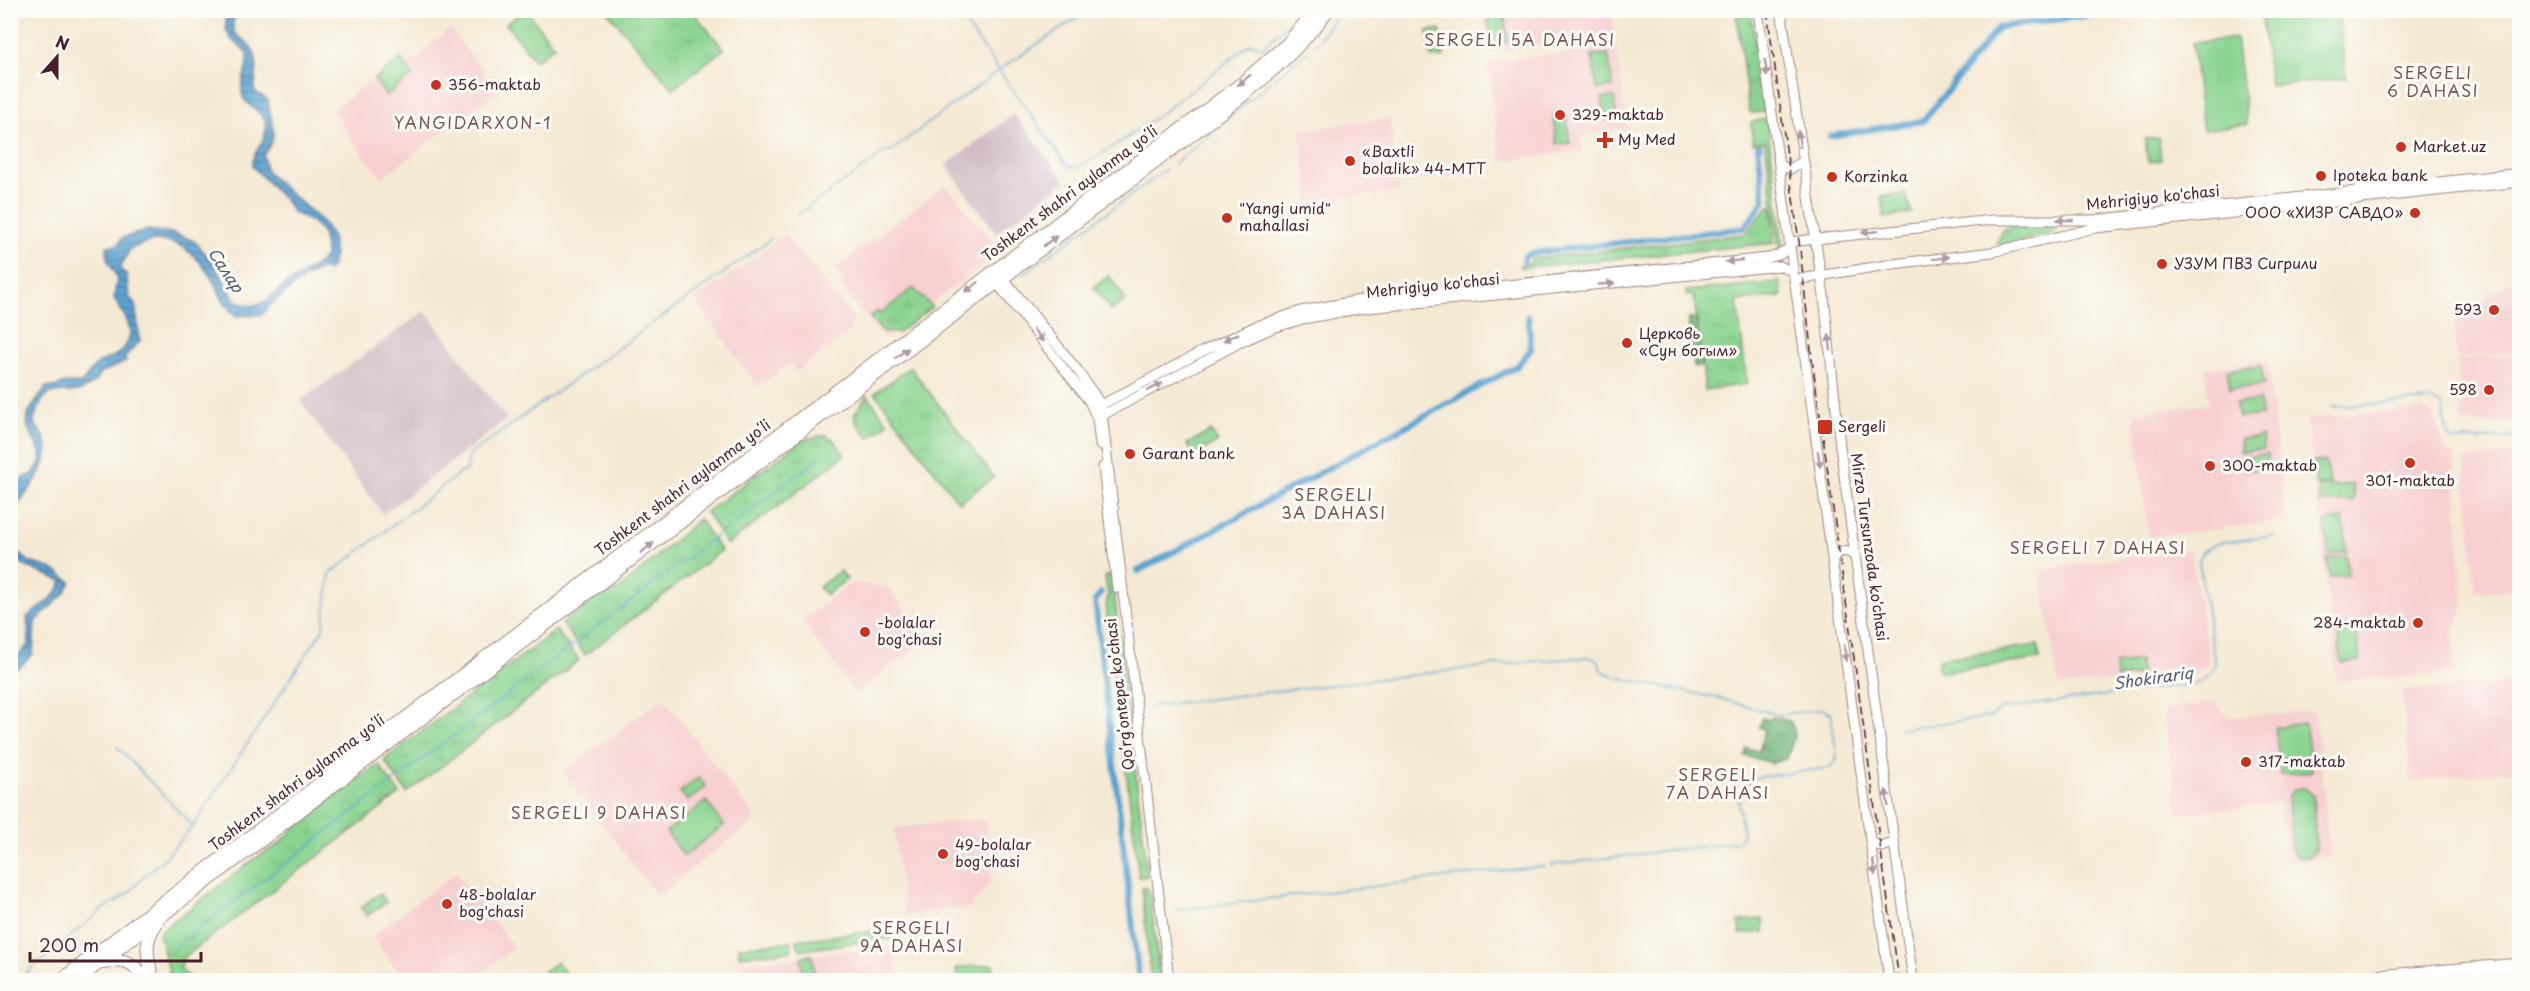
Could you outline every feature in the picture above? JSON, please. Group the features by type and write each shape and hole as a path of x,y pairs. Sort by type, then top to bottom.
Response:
{"highway":[{"name":"Toshkent shahri aylanma yoʻli","path":"1215,110 1300,31 1316,10"},
{"name":"Toshkent shahri aylanma yoʻli","path":"61,981 998,277 1294,51 1328,10"},
{"name":"Toshkent shahri aylanma yoʻli","path":"77,981 612,568"},
{"path":"153,981 146,950 147,944 151,931 166,914"},
{"path":"92,969 113,961 124,961 137,968 143,981"}],"main road":[{"path":"1758,10 1889,981"},
{"name":"Mirzo Tursunzoda ko'chasi","path":"1781,10 1802,162 1821,276 1855,557 1913,981"},
{"path":"1779,165 1790,169 1802,162"},
{"name":"Mehrigiyo ko'chasi","path":"1100,416 1239,343 1273,328 1320,315 1775,266 1784,267 1793,276 1821,276 1893,264 1992,252 2095,228 2520,173"},
{"name":"Mehrigiyo ko'chasi","path":"1101,405 1236,334 1301,311 1361,300 1768,258 1779,255 1789,245 1815,239 1992,220 2093,220 2520,182"},
{"name":"Qoʻrgʻontepa koʻchasi","path":"998,277 1085,380 1101,405 1100,416 1163,981"},
{"name":"Qoʻrgʻontepa koʻchasi","path":"998,277 1100,416 1169,981"},
{"path":"1833,559 1847,551 1855,557"},
{"path":"1871,842 1882,847 1893,843"},
{"path":"2317,981 2520,963"},
{"path":"2406,981 2520,970"}],"shaded area":[{"path":"1482,11 1611,11 1613,35 1487,52"},
{"name":"356-maktab","path":"450,28 498,91 381,178 331,111 401,58 409,65"},
{"name":"329-maktab","path":"1616,46 1627,129 1581,136 1582,150 1501,161 1488,63"},
{"path":"1014,114 1065,181 996,233 946,165"},
{"name":"«Baxtli bolalik» 44-MTT","path":"1390,118 1400,191 1309,202 1300,130"},
{"path":"946,185 1000,252 885,339 839,286 844,283 835,268"},
{"path":"785,235 854,318 849,333 796,372 790,364 758,387 695,300"},
{"name":"593","path":"2519,280 2519,352 2456,357 2454,321 2509,281"},
{"path":"425,311 507,419 383,514 300,401"},
{"name":"598","path":"2519,354 2519,421 2461,424 2457,359"},
{"name":"300-maktab","path":"2268,361 2285,520 2149,538 2134,413 2209,403 2204,368"},
{"path":"2424,409 2435,416 2446,451 2454,456 2463,610 2453,632 2455,673 2337,681 2307,418"},
{"path":"2519,453 2519,589 2475,592 2465,458"},
{"path":"2190,549 2210,663 2194,672 2059,687 2040,570"},
{"name":"-bolalar bog'chasi","path":"851,583 889,588 926,639 856,694 801,621"},
{"path":"2508,684 2519,694 2519,770 2411,781 2402,690"},
{"path":"663,698 756,819 657,896 563,772"},
{"name":"317-maktab","path":"2215,702 2228,718 2315,711 2331,856 2287,861 2279,803 2178,814 2163,710"},
{"name":"49-bolalar bog'chasi","path":"984,819 993,880 970,908 904,915 894,828"},
{"name":"48-bolalar bog'chasi","path":"456,872 514,948 472,980 405,980 372,936"},
{"path":"893,945 898,980 742,980 739,964"}],"green space":[{"path":"527,11 554,46 535,61 506,24"},
{"path":"607,11 692,11 724,49 673,89"},
{"path":"1487,11 1504,11 1508,42 1491,44"},
{"path":"1736,11 1751,11 1765,109 1763,112 1749,111"},
{"path":"2261,11 2338,11 2346,78 2270,86"},
{"path":"1440,29 1444,57 1431,58 1427,31"},
{"path":"2236,38 2247,124 2203,130 2192,43"},
{"path":"1608,54 1613,87 1597,89 1592,56"},
{"path":"401,59 413,75 386,96 374,79"},
{"path":"1614,97 1617,119 1605,120 1602,98"},
{"path":"1566,116 1570,143 1557,144 1553,117"},
{"path":"1763,119 1767,122 1782,235 1779,250 1765,141 1753,143 1751,123"},
{"path":"2159,138 2161,160 2148,162 2145,139"},
{"path":"1906,194 1912,213 1884,218 1881,196"},
{"path":"1769,206 1772,207 1774,243 1521,268 1520,265 1530,264 1531,259 1745,234"},
{"path":"2028,223 2054,224 2057,229 2053,233 2007,245 1996,244 2004,229"},
{"path":"1109,276 1126,300 1111,311 1094,287"},
{"path":"1780,282 1782,296 1737,301 1747,384 1705,390 1694,296 1686,295 1686,291"},
{"path":"913,288 932,307 898,333 883,332 870,317 877,311 880,314"},
{"path":"1696,318 1702,366 1694,367 1688,319"},
{"path":"2261,366 2264,385 2230,389 2227,370"},
{"path":"910,367 994,477 959,503 875,393"},
{"path":"867,395 888,423 869,438 855,421 857,419 854,415"},
{"path":"2260,401 2261,415 2238,418 2236,403"},
{"path":"1211,431 1218,442 1194,455 1187,444"},
{"path":"827,435 845,455 727,545 706,512 804,439"},
{"path":"2262,437 2264,449 2241,452 2240,439"},
{"path":"2267,454 2268,468 2244,471 2242,457"},
{"path":"2326,461 2329,484 2316,485 2314,462"},
{"path":"2353,484 2354,500 2320,503 2319,486"},
{"path":"699,519 721,551 585,655 562,624 603,593 614,592 624,585"},
{"path":"2343,519 2347,552 2328,554 2325,521"},
{"path":"2346,556 2348,575 2330,577 2327,558"},
{"path":"840,571 847,579 826,595 819,587"},
{"path":"1112,575 1148,876 1139,877 1106,607 1108,594 1105,577"},
{"path":"2356,625 2360,661 2341,663 2337,627"},
{"path":"556,630 579,660 407,793 384,760"},
{"path":"2038,645 2040,659 1945,672 1941,672 1937,666 1939,660 1943,658"},
{"path":"2139,661 2141,675 2116,678 2115,664"},
{"path":"1772,717 1790,721 1793,726 1793,740 1786,759 1773,763 1745,756 1747,748 1759,751 1765,730 1759,727 1762,718 1770,720"},
{"path":"2305,723 2312,771 2281,775 2275,727"},
{"path":"378,764 400,794 182,959 181,971 189,976 188,980 171,980 159,934 163,929 257,857 278,845 299,823"},
{"path":"699,777 706,787 688,801 680,792"},
{"path":"2305,788 2313,795 2316,850 2310,857 2299,858 2292,851 2288,796 2295,789"},
{"path":"706,801 724,825 684,856 666,832"},
{"path":"1142,888 1147,888 1150,893 1160,980 1151,980"},
{"path":"380,893 386,902 367,916 361,907"},
{"path":"1763,919 1764,932 1740,934 1739,921"},
{"path":"892,929 894,938 802,950 798,947 797,940"},
{"path":"792,941 791,951 739,956 739,947"},
{"path":"812,955 815,977 803,978 801,957"},
{"path":"557,962 566,974 557,980 550,980 543,972"},
{"path":"993,964 995,980 958,980 956,968"}],"water":[{"name":"Салар","path":"225,11 235,11 233,25 235,33 249,44 256,57 254,91 268,100 273,135 263,155 266,170 322,221 332,236 334,253 332,267 327,271 320,269 299,282 262,315 236,316 226,306 206,270 185,248 166,241 156,241 130,249 120,269 127,275 129,297 135,303 140,341 125,357 126,362 100,373 95,382 81,391 51,393 43,399 34,424 45,439 46,458 37,478 11,513 11,494 22,478 33,474 40,462 40,452 27,426 28,413 46,387 65,383 81,383 96,365 116,355 128,342 130,335 127,321 114,299 117,277 107,259 107,246 118,245 122,238 148,230 173,233 194,241 214,263 235,300 250,306 264,302 285,285 321,262 326,254 322,232 312,222 292,212 288,204 252,166 254,156 266,132 265,121 247,103 242,94 247,52 231,39 226,29"},
{"path":"11,547 30,562 53,569 71,582 64,594 35,622 33,654 19,668 11,670 11,659 15,659 29,644 27,617 52,597 62,581 27,567 11,556"}],"waterway":[{"path":"956,10 1066,164 1074,168 1100,155 1142,127 1251,43 1262,48 1294,17"},
{"path":"796,216 886,152 891,151 1006,65 1089,10"},
{"path":"1316,44 1340,10"},
{"path":"1830,136 1923,121 1999,27 2129,10"},
{"path":"1174,164 1307,51"},
{"path":"1524,261 1525,256 1533,253 1744,228 1764,201 1758,146 1760,146"},
{"path":"1023,274 1165,170"},
{"path":"18,980 102,910 129,893 167,856 193,826 323,629 330,574 461,472 466,471 470,454 771,239"},
{"path":"1138,571 1517,366 1531,349 1528,316"},
{"name":"Shokirariq","path":"2332,407 2432,400 2442,406 2448,436 2453,441 2520,437"},
{"path":"174,948 819,458"},
{"name":"Shokirariq","path":"1899,729 1991,717 2000,709 2199,683 2212,672 2215,665 2199,561 2202,552 2216,543 2274,536"},
{"path":"1101,593 1095,601 1139,980"},
{"path":"1151,706 1505,664 1588,657 1598,660 1601,670 1615,677 1722,699 1778,715 1823,709 1831,713 1837,758 1833,765 1828,768 1752,778 1738,796 1743,834 1738,842 1551,865"},
{"path":"1108,711 1115,710"},
{"path":"117,747 193,826"},
{"path":"1176,910 1544,866"}],"railway":[{"path":"1767,10 1800,249 1812,359 1899,980"}],"place":[{"name":"356-maktab","path":"436,85"},
{"name":"329-maktab","path":"1560,115"},
{"name":"My Med","path":"1605,140"},
{"name":"Market.uz","path":"2401,147"},
{"name":"«Baxtli bolalik» 44-MTT","path":"1350,161"},
{"name":"Ipoteka bank","path":"2321,176"},
{"name":"Korzinka","path":"1832,177"},
{"name":"ООО «ХИЗР САВДО»","path":"2415,213"},
{"name":"\"Yangi umid\" mahallasi","path":"1227,218"},
{"name":"УЗУМ ПВЗ Сигрили","path":"2162,264"},
{"name":"593","path":"2494,310"},
{"name":"Церковь «Сун богым»","path":"1627,343"},
{"name":"598","path":"2489,390"},
{"name":"Sergeli","path":"1825,427"},
{"name":"Garant bank","path":"1130,454"},
{"name":"301-maktab","path":"2410,463"},
{"name":"300-maktab","path":"2210,466"},
{"name":"284-maktab","path":"2418,623"},
{"name":"-bolalar bog'chasi","path":"865,632"},
{"name":"317-maktab","path":"2246,762"},
{"name":"49-bolalar bog'chasi","path":"943,854"},
{"name":"48-bolalar bog'chasi","path":"447,904"}],"district":[{"name":"SERGELI 5A DAHASI","path":"1520,40"},
{"name":"SERGELI 6 DAHASI","path":"2433,82"},
{"name":"YANGIDARXON-1","path":"473,123"},
{"name":"SERGELI 3A DAHASI","path":"1334,504"},
{"name":"SERGELI 7 DAHASI","path":"2098,548"},
{"name":"SERGELI 7A DAHASI","path":"1718,784"},
{"name":"SERGELI 9 DAHASI","path":"599,813"},
{"name":"SERGELI 9A DAHASI","path":"912,937"}]}
